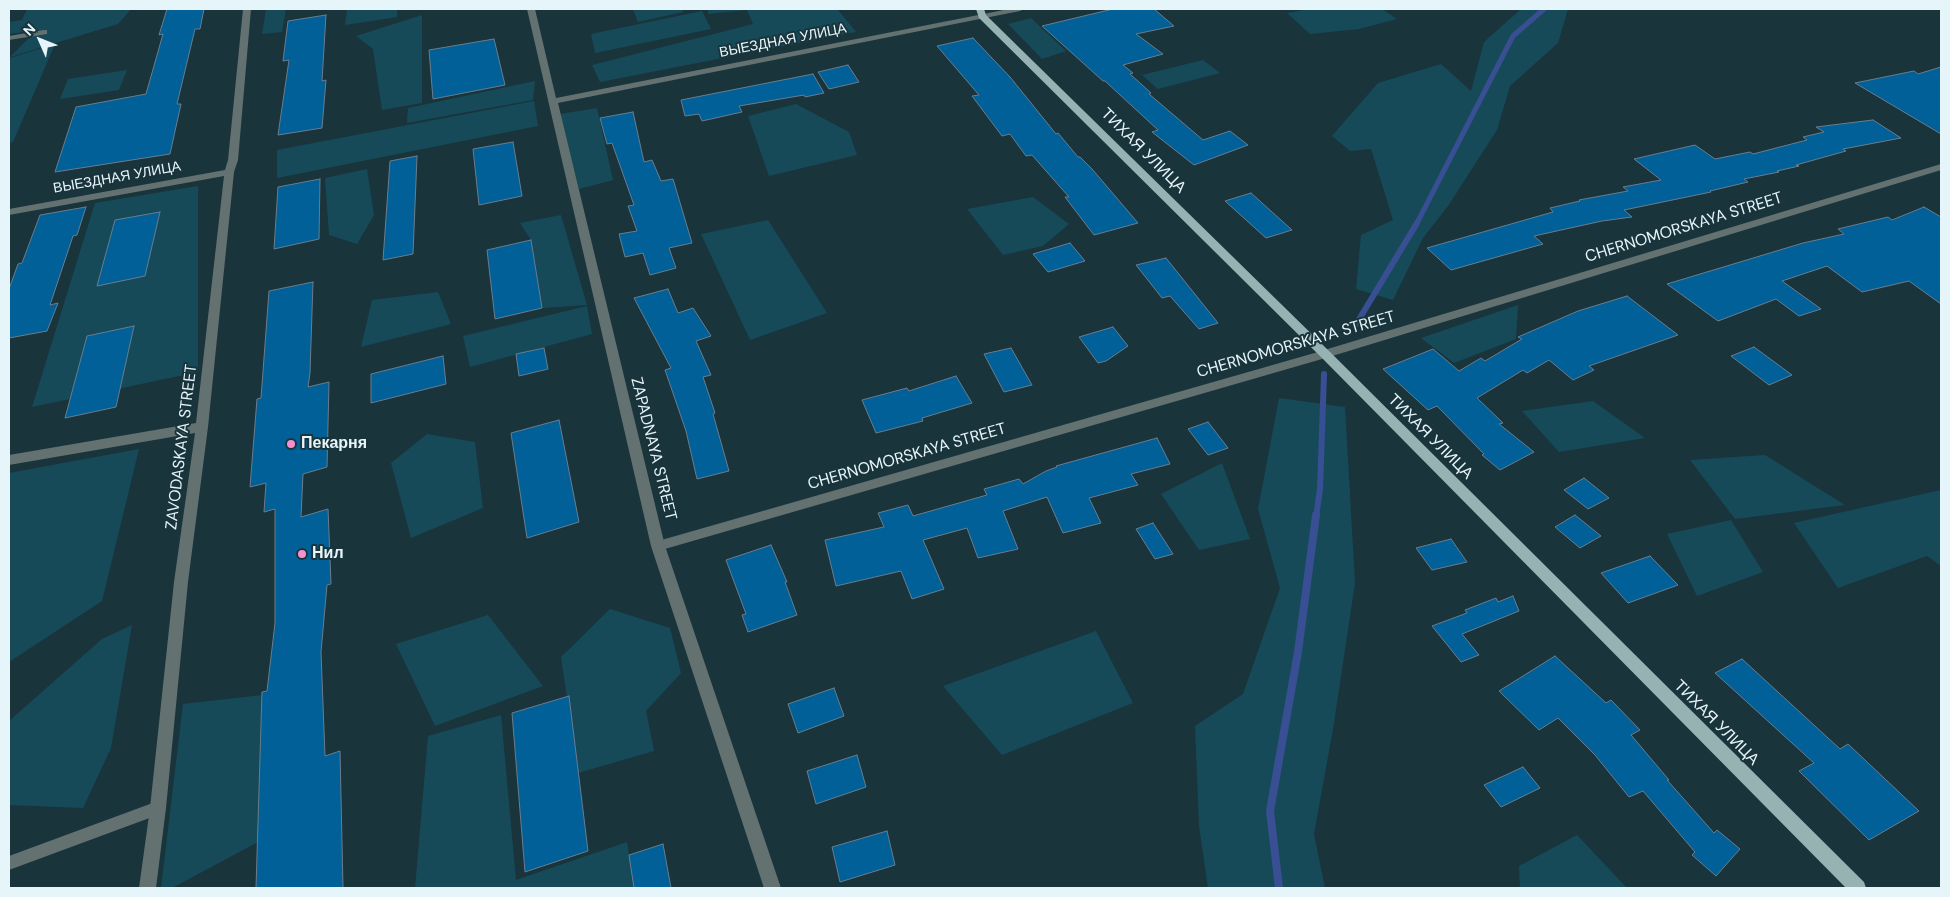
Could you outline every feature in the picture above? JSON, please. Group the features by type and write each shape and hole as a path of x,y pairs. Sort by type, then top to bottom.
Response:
{"main road":[{"name":"ТИХАЯ УЛИЦА","path":"981,12 1858,888"}],"street":[{"name":"ZAVODASKAYA STREET","path":"147,888 158,808 181,582 202,427 229,172 233,160 247,9"},
{"name":"ZAPADNAYA STREET","path":"531,9 658,546 773,888"},
{"name":"ВЫЕЗДНАЯ УЛИЦА","path":"552,101 981,12 1020,9"},
{"name":"CHERNOMORSKAYA STREET","path":"1325,354 1941,167"},
{"name":"ВЫЕЗДНАЯ УЛИЦА","path":"9,212 229,172"},
{"path":"9,460 202,427"}],"lane":[{"path":"9,38 44,32"},
{"name":"CHERNOMORSKAYA STREET","path":"658,546 1325,354"},
{"path":"9,863 158,808"}],"shaded area":[{"path":"27,9 131,9 118,24 10,57 37,30 9,34 9,22 22,20"},
{"path":"266,9 286,9 282,32 262,34"},
{"path":"347,9 397,9 397,17 345,25"},
{"path":"633,9 682,9 683,12 638,22"},
{"path":"708,9 845,9 838,10 856,32 600,82 592,65 753,24 747,10 708,14"},
{"path":"1309,9 1382,9 1397,19 1359,29 1310,34 1287,13"},
{"path":"1521,9 1568,9 1558,43 1510,86 1497,130 1448,206 1423,238 1393,300 1356,289 1361,235 1393,220 1371,149 1350,151 1332,136 1378,83 1441,64 1471,91 1484,42"},
{"path":"702,11 711,29 595,53 591,34"},
{"path":"422,15 422,103 382,110 373,49 356,36"},
{"path":"1031,18 1066,51 1042,59 1008,24"},
{"path":"55,44 13,142 9,143 10,58"},
{"path":"1203,60 1220,73 1158,89 1142,75"},
{"path":"127,70 119,90 60,99 68,79"},
{"path":"535,81 533,100 407,123 408,108"},
{"path":"534,101 538,126 277,178 277,150"},
{"path":"796,104 849,132 857,155 769,176 748,116"},
{"path":"597,108 613,180 579,189 560,114"},
{"path":"367,169 374,215 357,244 329,235 325,178"},
{"path":"198,186 198,372 32,407 95,203"},
{"path":"1033,197 1069,224 1043,246 1003,255 967,209"},
{"path":"561,215 587,305 542,308 531,240 520,223"},
{"path":"768,220 827,313 750,340 701,234"},
{"path":"438,292 451,324 361,347 372,300"},
{"path":"1518,305 1516,339 1454,363 1421,338"},
{"path":"587,306 592,334 470,367 463,336"},
{"path":"1279,398 1345,407 1355,583 1333,729 1314,834 1325,888 1208,888 1199,826 1195,726 1243,694 1280,588 1258,509"},
{"path":"1593,401 1645,438 1559,452 1522,411"},
{"path":"427,434 475,442 483,508 411,538 391,463"},
{"path":"139,449 102,601 9,662 9,473"},
{"path":"1765,455 1845,505 1735,519 1690,460"},
{"path":"1222,463 1250,539 1199,550 1161,494"},
{"path":"1941,490 1941,566 1927,556 1838,588 1794,523"},
{"path":"1731,520 1763,572 1697,596 1667,534"},
{"path":"610,609 670,628 681,673 646,711 654,751 578,773 561,657"},
{"path":"488,615 543,686 435,726 396,644"},
{"path":"132,625 111,748 83,808 9,805 9,721 102,639"},
{"path":"1096,631 1133,703 1002,755 943,686"},
{"path":"262,695 258,842 172,888 161,888 183,704"},
{"path":"501,715 516,880 627,842 634,888 415,888 428,736"},
{"path":"1577,835 1627,888 1520,888 1519,866"}],"building":[{"path":"167,9 204,9 200,29 195,29 177,104 181,104 170,154 55,172 76,107 146,94 163,34 159,35"},
{"path":"1113,9 1154,9 1174,26 1136,34 1163,54 1123,65 1151,93 1149,94 1203,140 1230,131 1248,145 1194,165 1152,132 1158,130 1042,26"},
{"path":"326,15 322,81 326,80 322,128 278,135 289,60 283,61 288,21"},
{"path":"973,38 1010,77 1056,134 1058,133 1078,157 1092,169 1138,223 1094,235 1065,197 1069,197 1032,155 1026,156 1010,134 1002,136 972,96 979,95 937,46"},
{"path":"494,39 505,85 433,99 429,50"},
{"path":"848,65 859,82 829,89 818,72"},
{"path":"1941,67 1941,134 1855,83 1914,71 1918,74"},
{"path":"813,74 824,93 739,106 742,112 702,121 699,114 685,116 681,100"},
{"path":"633,112 644,162 652,160 661,181 673,179 692,243 669,248 676,268 650,275 643,253 625,257 619,234 637,231 628,206 634,205 612,143 607,144 600,118"},
{"path":"1873,120 1901,138 1843,149 1846,151 1777,171 1779,172 1744,179 1748,182 1711,192 1624,210 1632,217 1602,221 1534,236 1543,244 1451,270 1427,248 1553,212 1550,208 1579,200 1628,191 1623,187 1661,180 1634,159 1695,145 1715,159 1750,152 1753,154 1807,140 1803,137 1824,132 1816,127"},
{"path":"513,142 522,196 479,205 473,149"},
{"path":"417,156 413,254 383,260 390,161"},
{"path":"320,179 319,239 274,249 278,187"},
{"path":"1251,193 1292,230 1266,238 1225,201"},
{"path":"86,207 77,235 73,236 50,305 58,303 47,331 9,338 9,289 18,264 22,263 40,215"},
{"path":"1924,207 1941,217 1941,304 1909,281 1862,292 1827,266 1782,281 1821,309 1799,316 1776,299 1718,321 1667,284 1803,243 1844,234 1838,229 1888,217 1892,220"},
{"path":"160,212 145,276 97,286 115,220"},
{"path":"531,240 542,308 495,319 487,250"},
{"path":"1070,243 1085,261 1048,272 1033,254"},
{"path":"1166,258 1218,323 1199,329 1170,296 1162,298 1136,265"},
{"path":"313,282 308,387 329,382 327,467 303,474 301,517 328,509 331,584 327,585 321,652 325,756 340,751 343,888 256,888 262,692 267,691 275,623 275,509 264,512 266,483 250,487 257,399 261,398 269,291"},
{"path":"668,289 678,313 693,308 711,336 696,341 711,375 703,377 715,413 713,414 729,471 697,479 686,431 665,370 671,368 634,298"},
{"path":"1627,296 1678,335 1589,366 1594,370 1573,380 1549,360 1527,373 1523,370 1477,398 1503,423 1499,424 1534,452 1500,470 1482,455 1484,454 1437,406 1428,410 1383,369 1433,349 1459,371 1481,358 1485,361 1522,339 1518,337 1578,311"},
{"path":"134,326 116,407 65,418 87,336"},
{"path":"1113,327 1128,346 1106,361 1098,363 1079,337"},
{"path":"1754,347 1792,375 1769,385 1731,356"},
{"path":"544,348 548,369 519,376 516,354"},
{"path":"1011,348 1032,385 1004,392 984,354"},
{"path":"443,356 446,384 371,403 371,374"},
{"path":"956,376 972,403 922,418 923,421 876,433 862,400 907,388 909,391"},
{"path":"559,420 579,522 527,538 511,433"},
{"path":"1208,422 1228,448 1208,455 1188,429"},
{"path":"1157,438 1170,464 1131,474 1138,485 1089,498 1101,523 1063,533 1047,497 1003,511 1018,549 978,558 967,528 923,540 944,589 912,599 901,571 836,586 825,540 884,527 878,513 908,505 913,516 987,495 984,489 1019,479 1023,484 1056,466"},
{"path":"1584,478 1609,498 1588,509 1564,490"},
{"path":"1575,515 1601,536 1580,548 1555,527"},
{"path":"1153,523 1173,554 1155,559 1136,529"},
{"path":"1451,539 1467,562 1432,570 1416,548"},
{"path":"771,545 787,582 785,582 797,615 748,632 742,615 746,614 726,560"},
{"path":"1650,556 1678,585 1628,603 1601,573"},
{"path":"1513,596 1519,611 1462,634 1479,655 1461,662 1432,626 1467,613 1465,610 1496,598 1498,602"},
{"path":"1555,656 1606,703 1611,700 1640,730 1631,735 1669,780 1667,780 1714,833 1717,830 1740,849 1716,876 1692,855 1695,852 1643,791 1629,797 1595,755 1558,718 1539,730 1499,691"},
{"path":"1742,659 1840,749 1848,744 1919,811 1869,840 1799,771 1814,763 1715,673"},
{"path":"834,688 844,716 798,733 788,704"},
{"path":"569,696 588,851 525,872 512,713"},
{"path":"857,755 866,787 816,804 807,771"},
{"path":"1523,767 1540,788 1501,807 1484,785"},
{"path":"887,831 895,865 840,882 832,847"},
{"path":"663,844 671,888 634,888 629,855"}],"waterway":[{"path":"1416,225 1513,36 1544,9"},
{"path":"1355,326 1417,223"},
{"path":"1316,517 1320,489 1324,374"},
{"path":"1279,888 1270,811 1298,652 1316,515"}],"place":[{"name":"Пекарня","path":"291,444"},
{"name":"Нил","path":"302,554"}]}
